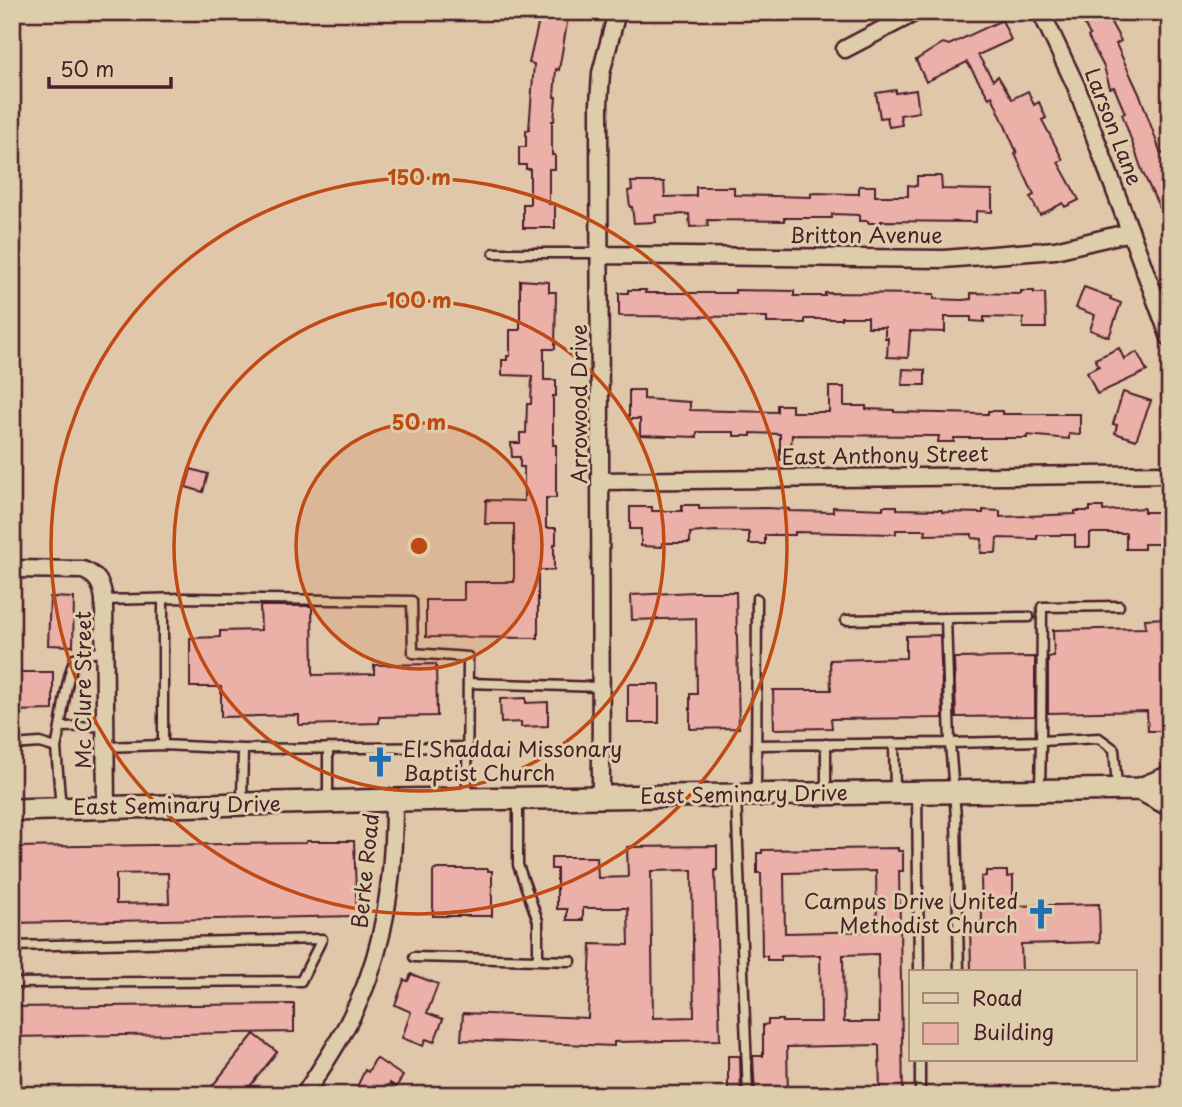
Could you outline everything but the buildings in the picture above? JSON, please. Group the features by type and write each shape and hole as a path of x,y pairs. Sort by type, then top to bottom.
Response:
{"main road":[{"name":"East Seminary Drive","path":"12,810 394,800 1117,790 1140,789 1170,778"},
{"path":"1140,789 1170,805"}],"street":[{"name":"Arrowood Drive","path":"601,797 601,73 617,12"},
{"path":"845,49 916,12"},
{"name":"Larson Lane","path":"1041,12 1076,86 1170,338"},
{"name":"Britton Avenue","path":"600,254 944,259 1055,250 1130,232"},
{"name":"East Anthony Street","path":"601,481 1170,474"},
{"name":"Mc Clure Street","path":"12,569 83,570 94,574 102,585 106,808"},
{"name":"Berke Road","path":"304,1095 350,1020 375,958 390,880 394,800"}],"lane":[{"path":"494,253 600,254"},
{"path":"163,599 163,745"},
{"path":"748,1095 746,795 756,745 757,599"},
{"path":"104,600 412,601 413,653 468,657 467,799"},
{"path":"1040,791 1042,607 1119,606"},
{"path":"846,620 1028,617"},
{"path":"946,618 950,743 955,792 960,970"},
{"path":"61,809 56,748 68,680 75,658 83,654 104,652"},
{"path":"468,683 601,687"},
{"path":"61,727 104,726"},
{"path":"756,745 1100,738 1114,749 1117,790"},
{"path":"12,745 40,743 56,748"},
{"path":"826,744 826,794"},
{"path":"894,744 895,793"},
{"path":"104,747 467,747"},
{"path":"328,748 328,802"},
{"path":"242,804 243,749"},
{"path":"917,793 919,970"},
{"path":"519,798 519,865 538,921 538,960"},
{"path":"12,946 322,939 301,981 12,983"},
{"path":"414,957 571,961"},
{"path":"920,1062 920,1095"}],"place":[{"name":"El Shaddai Missonary Baptist Church","path":"380,762"},
{"name":"Campus Drive United Methodist Church","path":"1041,914"}]}
